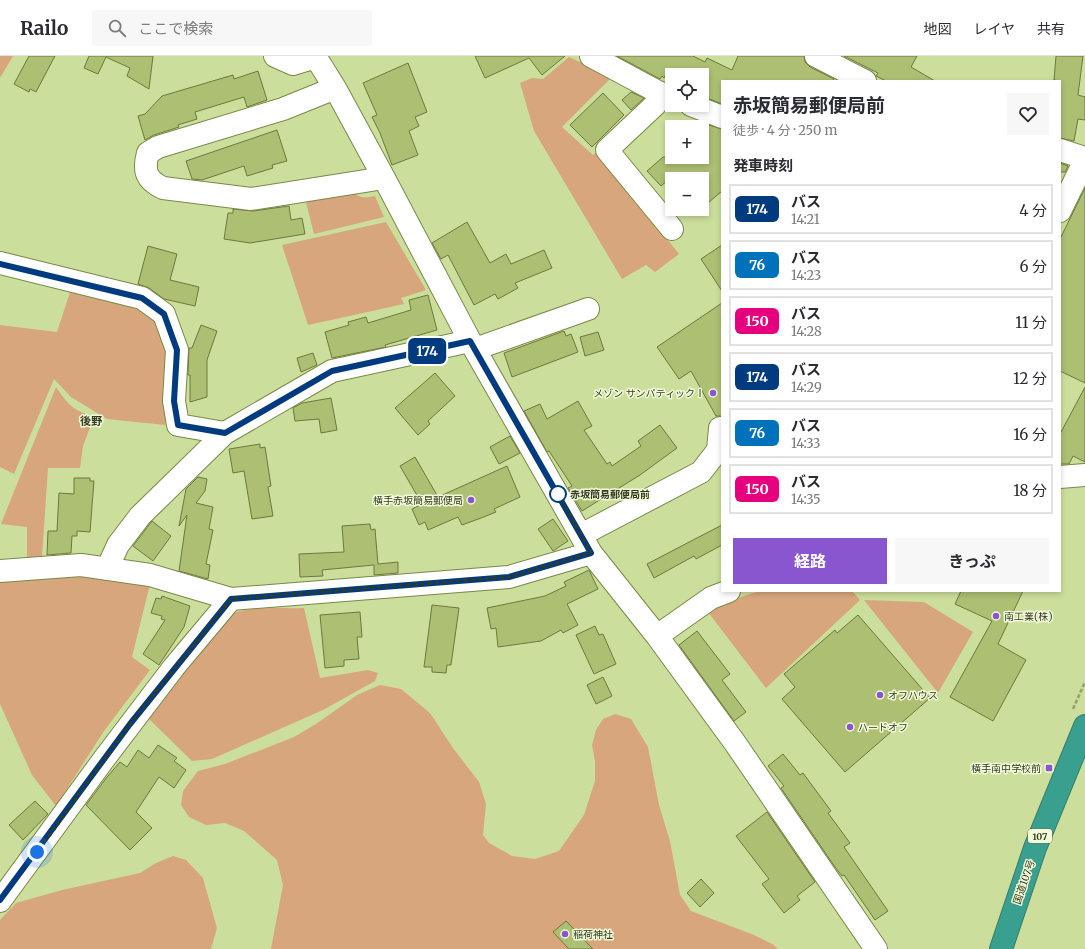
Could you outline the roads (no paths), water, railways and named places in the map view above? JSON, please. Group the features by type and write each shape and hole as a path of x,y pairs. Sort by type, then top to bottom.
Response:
{"highway":[{"name":"国道107号","path":"1001,949 1035,848 1085,726"}],"street":[{"path":"275,56 293,64 315,57 335,88 472,345 591,553 657,636 735,742 876,949"},
{"path":"591,56 665,95 607,150 672,229"},
{"path":"816,56 858,80"},
{"path":"335,88 283,109 158,147 148,153 145,164 146,173 152,183 163,188 251,199 384,178"},
{"path":"709,112 721,117"},
{"path":"1061,150 1085,159 1061,209"},
{"path":"0,264 142,298 164,314 177,350 174,401 178,425 225,433"},
{"path":"107,569 118,545 140,516 225,433 332,371 472,345 588,309"},
{"path":"580,535 701,472 718,450 720,428"},
{"path":"1061,478 1085,475"},
{"path":"0,571 81,565 150,576 231,599 509,577 591,553"},
{"path":"657,636 711,598 726,592"},
{"path":"0,900 156,692 231,599"}],"place":[{"name":"メゾン サンパティックⅠ","path":"713,393"},
{"name":"赤坂簡易郵便局前","path":"558,494"},
{"name":"横手赤坂簡易郵便局","path":"471,500"},
{"name":"南工業(株)","path":"996,616"},
{"name":"オフハウス","path":"880,695"},
{"name":"ハードオフ","path":"850,727"},
{"name":"横手南中学校前","path":"1049,768"},
{"name":"稲荷神社","path":"565,934"}],"district":[{"name":"後野","path":"91,421"}]}
